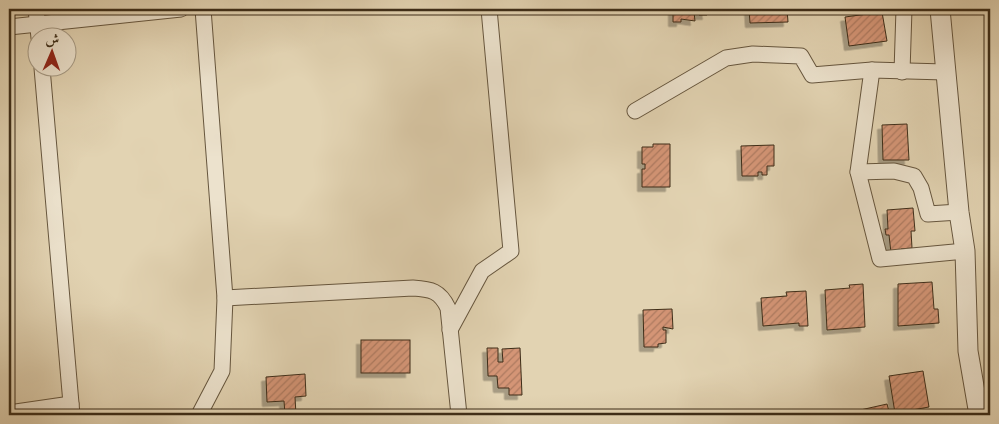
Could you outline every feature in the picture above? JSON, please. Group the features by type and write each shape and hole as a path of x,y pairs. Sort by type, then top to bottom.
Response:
{"street":[{"path":"36,9 39,28"},
{"path":"58,28 181,9"},
{"path":"199,415 222,371 225,298 203,9"},
{"path":"450,330 482,271 511,251 489,9"},
{"path":"902,72 904,9"},
{"path":"940,9 958,212 965,251 968,351 979,415"},
{"path":"9,27 28,30"},
{"path":"634,111 726,58 753,54 801,56 812,75 872,70 945,72"},
{"path":"872,70 858,172 880,258 965,251"},
{"path":"9,413 71,410 43,78"},
{"path":"858,172 894,171 914,176 921,188 928,214 958,212"},
{"path":"225,298 413,288 433,289 443,298 448,308 459,415"}],"building":[{"path":"673,9 706,9 707,15 699,15 699,12 694,12 695,21 681,19 681,22 673,22"},
{"path":"749,9 787,9 788,22 750,23"},
{"path":"882,12 887,41 849,46 845,17"},
{"path":"907,124 909,160 883,160 882,125"},
{"path":"653,144 670,144 670,187 642,187 642,169 645,169 645,164 642,164 642,147 653,147"},
{"path":"774,145 774,166 767,166 767,175 762,175 762,172 758,172 758,176 742,176 741,146"},
{"path":"913,208 915,231 911,231 912,248 901,249 901,253 891,253 889,235 886,235 885,229 888,229 887,210"},
{"path":"932,282 934,309 938,309 939,323 898,326 898,284"},
{"path":"863,284 865,327 827,330 825,290 850,288 849,285"},
{"path":"806,291 808,326 799,326 799,323 763,326 761,298 787,296 786,292"},
{"path":"672,309 673,329 663,327 663,330 666,330 666,343 658,344 658,347 644,347 643,310"},
{"path":"361,340 410,340 410,373 361,373"},
{"path":"487,348 498,348 498,362 503,362 502,349 520,348 522,395 509,395 509,388 498,388 497,376 488,376"},
{"path":"923,371 929,407 895,413 889,376"},
{"path":"305,374 306,396 295,397 296,415 285,415 284,401 267,402 266,377"},
{"path":"887,404 890,415 847,415 847,413"},
{"path":"254,411 254,415 238,415 238,412"}]}
